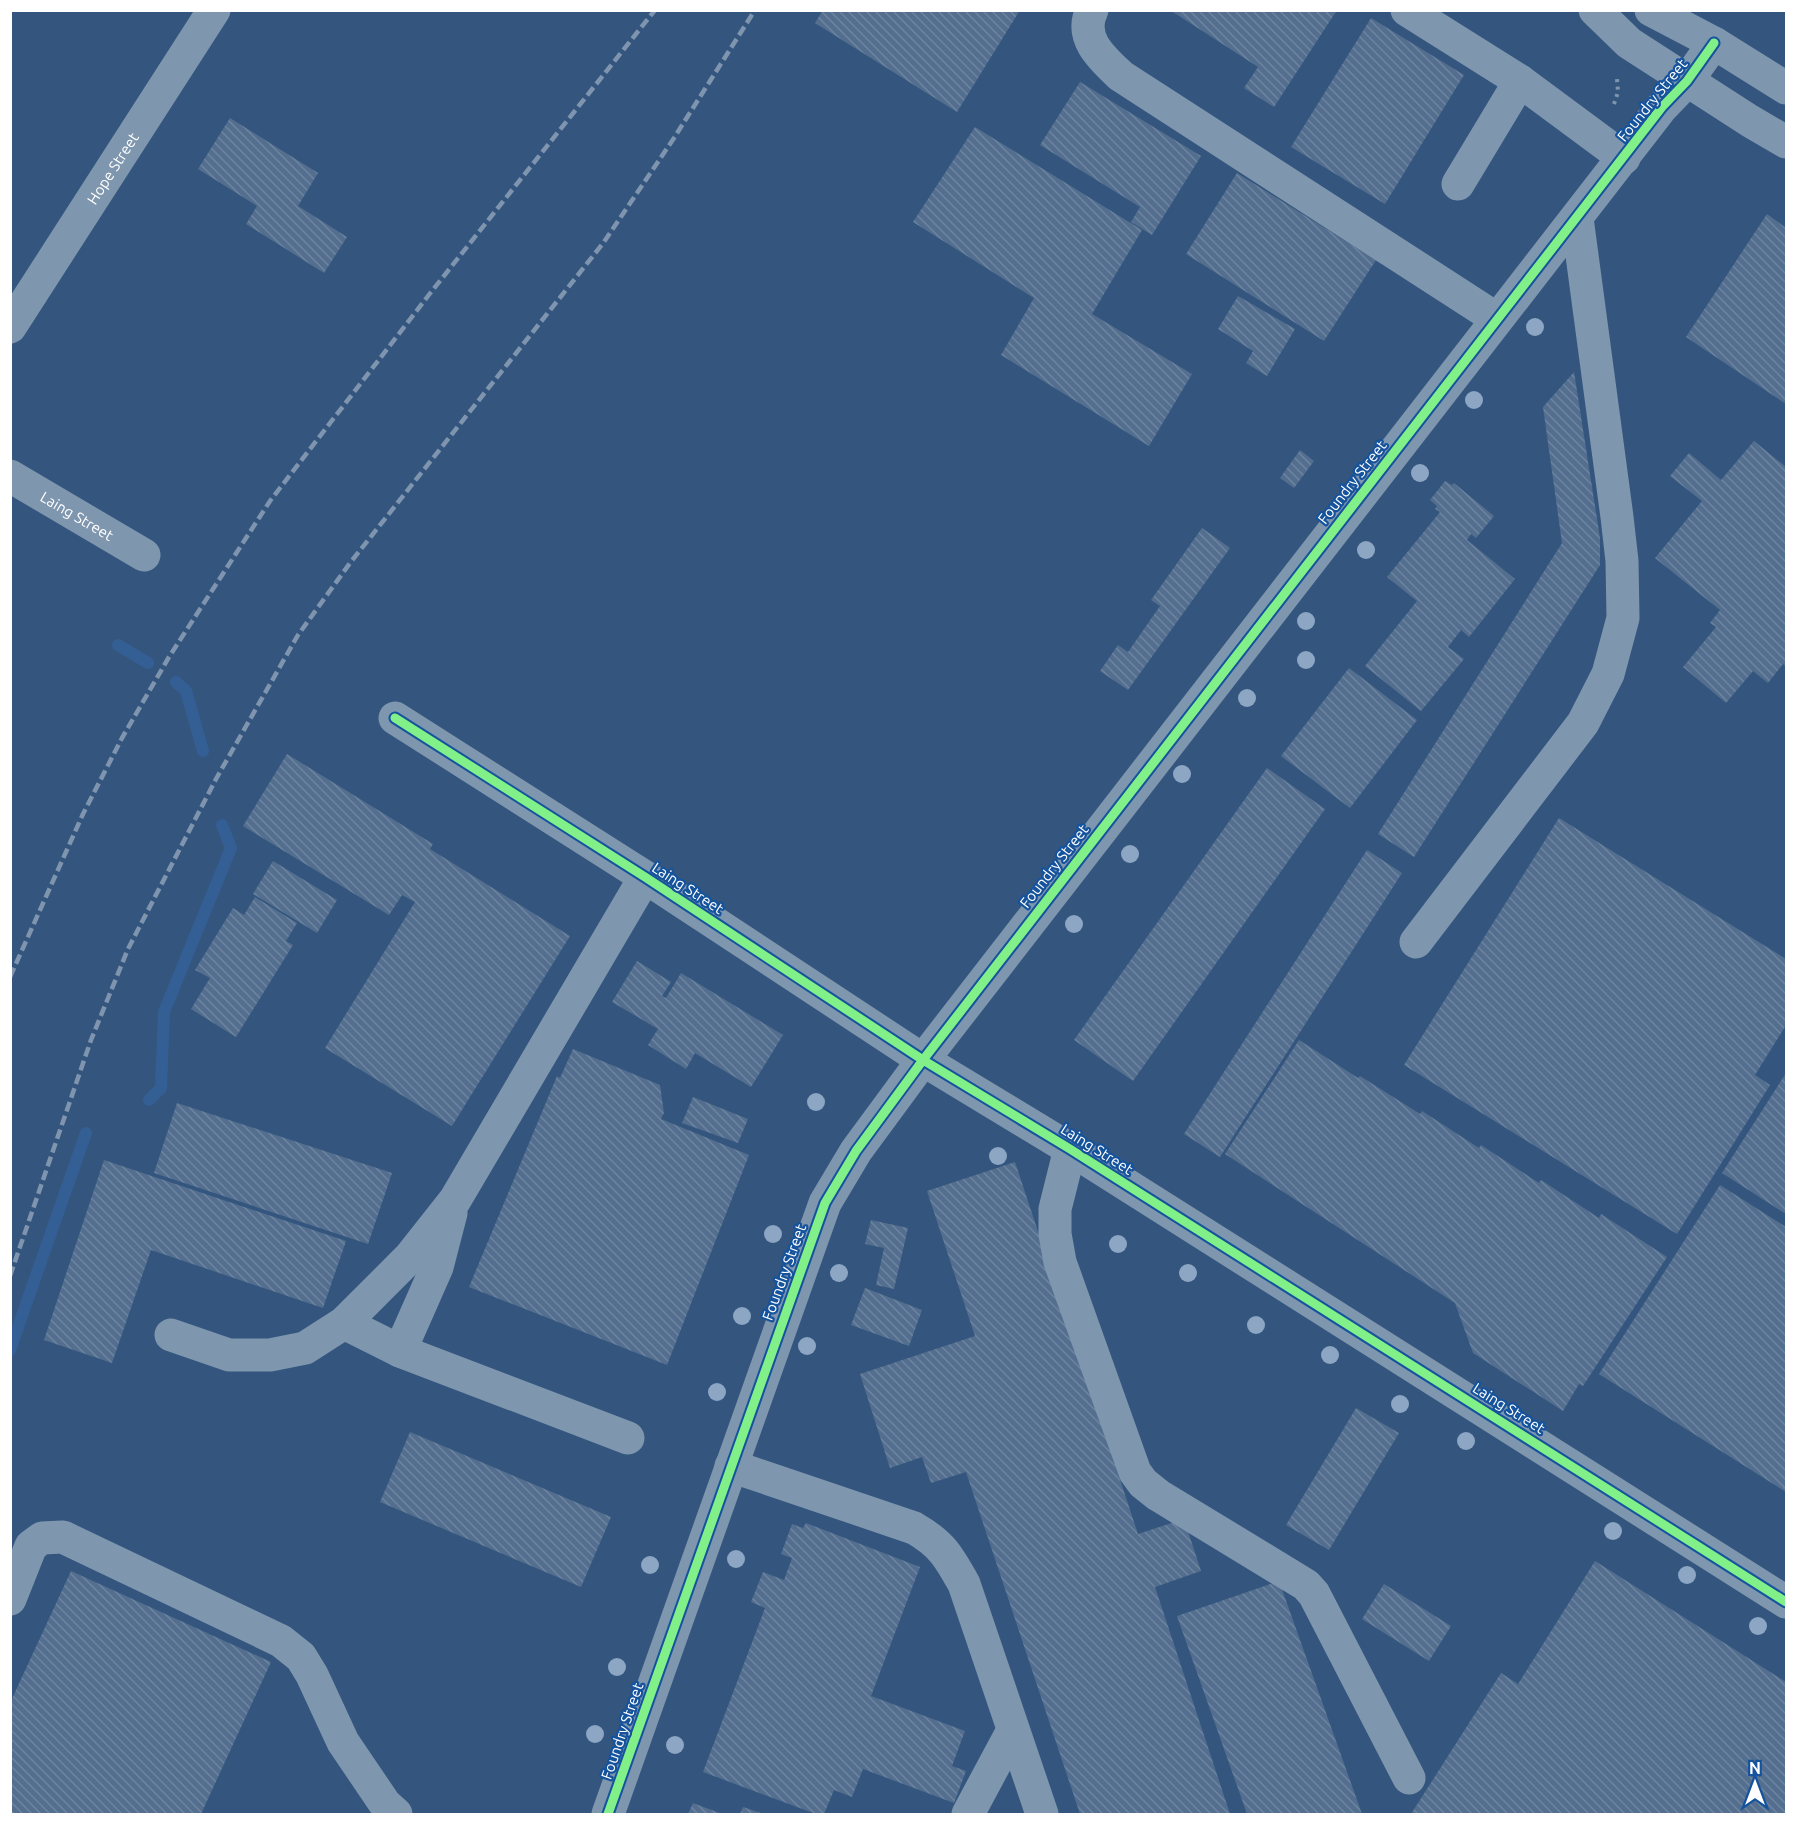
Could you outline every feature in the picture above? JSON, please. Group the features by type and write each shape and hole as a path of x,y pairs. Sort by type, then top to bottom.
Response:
{"street":[{"name":"Hope Street","path":"10,327 214,10"},
{"path":"1092,10 1088,20 1088,35 1091,43 1099,55 1121,76 1497,319"},
{"path":"1407,10 1520,81 1624,158"},
{"path":"1595,10 1629,43 1786,142"},
{"path":"1651,10 1714,43 1786,88"},
{"name":"Foundry Street","path":"608,1815 825,1203 856,1151 923,1060 1662,107 1687,81 1714,43"},
{"path":"1458,184 1520,81"},
{"path":"1416,942 1583,723 1608,674 1623,618 1622,561 1617,516 1576,218"},
{"name":"Laing Street","path":"10,476 144,555"},
{"name":"Laing Street","path":"395,718 645,877 923,1060 1070,1149 1786,1602"},
{"path":"171,1335 229,1355 270,1354 304,1348 344,1323 410,1257 455,1200 645,877"},
{"path":"1070,1149 1055,1209 1056,1244 1060,1262 1135,1472 1143,1483 1158,1495 1306,1585 1314,1594 1409,1778"},
{"path":"400,1351 437,1267 455,1200"},
{"path":"344,1323 400,1351 628,1438"},
{"path":"731,1466 914,1528 933,1539 948,1556 964,1584 1042,1815"},
{"path":"10,1599 31,1546 42,1538 63,1537 281,1641 301,1657 312,1675 343,1742 385,1804 396,1815"},
{"path":"968,1815 1013,1730"}],"building":[{"path":"823,10 1020,10 957,112 815,23"},
{"path":"1170,10 1337,10 1274,107 1244,88 1258,67"},
{"path":"1371,18 1464,75 1385,204 1291,147"},
{"path":"1080,82 1201,156 1152,235 1131,222 1140,207 1040,145"},
{"path":"230,118 318,173 298,206 347,237 324,273 246,224 257,206 198,169"},
{"path":"975,127 1142,230 1092,314 1192,374 1149,446 1001,355 1034,298 913,222"},
{"path":"1237,173 1376,260 1324,341 1186,254"},
{"path":"1767,214 1786,228 1786,404 1686,337"},
{"path":"1238,296 1295,329 1267,376 1246,363 1253,351 1218,329"},
{"path":"1574,372 1600,538 1600,565 1414,857 1378,834 1562,543 1543,407"},
{"path":"1754,441 1786,467 1786,667 1783,664 1768,683 1753,671 1726,703 1683,667 1716,627 1710,623 1720,610 1655,558 1702,501 1670,476 1689,453 1721,480"},
{"path":"1300,450 1314,461 1294,488 1280,478"},
{"path":"1445,481 1452,485 1454,483 1494,516 1476,538 1471,534 1467,540 1515,579 1469,637 1461,630 1448,647 1464,659 1421,711 1365,666 1417,601 1387,577 1440,512 1435,509 1437,506 1430,500"},
{"path":"1202,528 1230,548 1128,690 1100,671 1118,645 1128,652 1160,606 1151,600"},
{"path":"1349,668 1417,720 1350,808 1281,756"},
{"path":"287,754 433,844 430,849 570,936 452,1126 325,1048 415,902 402,895 389,915 243,826"},
{"path":"1267,768 1325,809 1133,1081 1074,1040"},
{"path":"1559,818 1786,959 1786,1025 1755,1075 1770,1085 1677,1234 1404,1065"},
{"path":"1367,850 1402,873 1220,1157 1184,1134"},
{"path":"273,861 337,900 317,933 253,894"},
{"path":"255,897 297,923 286,941 293,945 236,1037 191,1009 210,978 195,970 233,908 244,915"},
{"path":"637,961 671,982 662,996 666,998 681,973 783,1035 751,1087 695,1053 686,1069 648,1045 658,1029 612,1002"},
{"path":"1299,1040 1420,1114 1422,1111 1479,1148 1481,1145 1539,1183 1541,1180 1599,1218 1601,1214 1667,1257 1583,1386 1579,1384 1563,1411 1473,1353 1455,1303 1225,1154"},
{"path":"573,1049 660,1085 664,1113 661,1119 749,1155 667,1365 469,1287 557,1076 560,1078"},
{"path":"1786,1073 1786,1214 1722,1173"},
{"path":"693,1097 748,1119 738,1143 682,1123"},
{"path":"177,1103 392,1173 368,1244 154,1173"},
{"path":"104,1160 346,1241 323,1308 151,1250 112,1363 44,1340"},
{"path":"1015,1162 1138,1534 1184,1519 1201,1571 1155,1587 1230,1814 1080,1814 966,1472 931,1483 922,1457 890,1468 860,1374 975,1336 927,1191"},
{"path":"1720,1185 1786,1227 1786,1492 1599,1374"},
{"path":"871,1220 908,1228 894,1289 876,1285 884,1248 865,1244"},
{"path":"865,1288 922,1310 909,1346 851,1325"},
{"path":"1356,1408 1399,1433 1329,1550 1286,1525"},
{"path":"410,1432 611,1517 581,1587 380,1502"},
{"path":"806,1523 920,1567 871,1696 965,1731 952,1766 966,1771 954,1803 863,1769 852,1797 834,1790 824,1814 816,1814 703,1772 765,1608 751,1602 763,1572 784,1580 792,1558 781,1554 792,1524 803,1528"},
{"path":"1595,1561 1786,1682 1786,1814 1411,1814 1501,1673 1518,1684"},
{"path":"71,1571 271,1662 201,1814 10,1814 10,1703"},
{"path":"1279,1581 1362,1814 1247,1814 1177,1616"},
{"path":"1384,1584 1451,1626 1429,1661 1362,1619"},
{"path":"693,1803 722,1814 688,1814"},
{"path":"743,1807 764,1814 740,1814"}],"waterway":[{"path":"118,645 148,663"},
{"path":"176,682 186,691 203,751"},
{"path":"149,1100 161,1088 164,1012 231,848 222,825"},
{"path":"10,1350 86,1133"}],"railway":[{"path":"10,977 83,814 122,738 169,657 270,501 428,296 655,10"},
{"path":"10,1276 91,1040 128,949 216,779 298,635 350,563 604,242 674,138 755,10"}],"cycle path":[{"path":"608,1814 825,1203 856,1151 923,1060 1662,107 1687,81 1714,43"},
{"path":"395,718 645,877 923,1060 1070,1149 1786,1602"}]}
